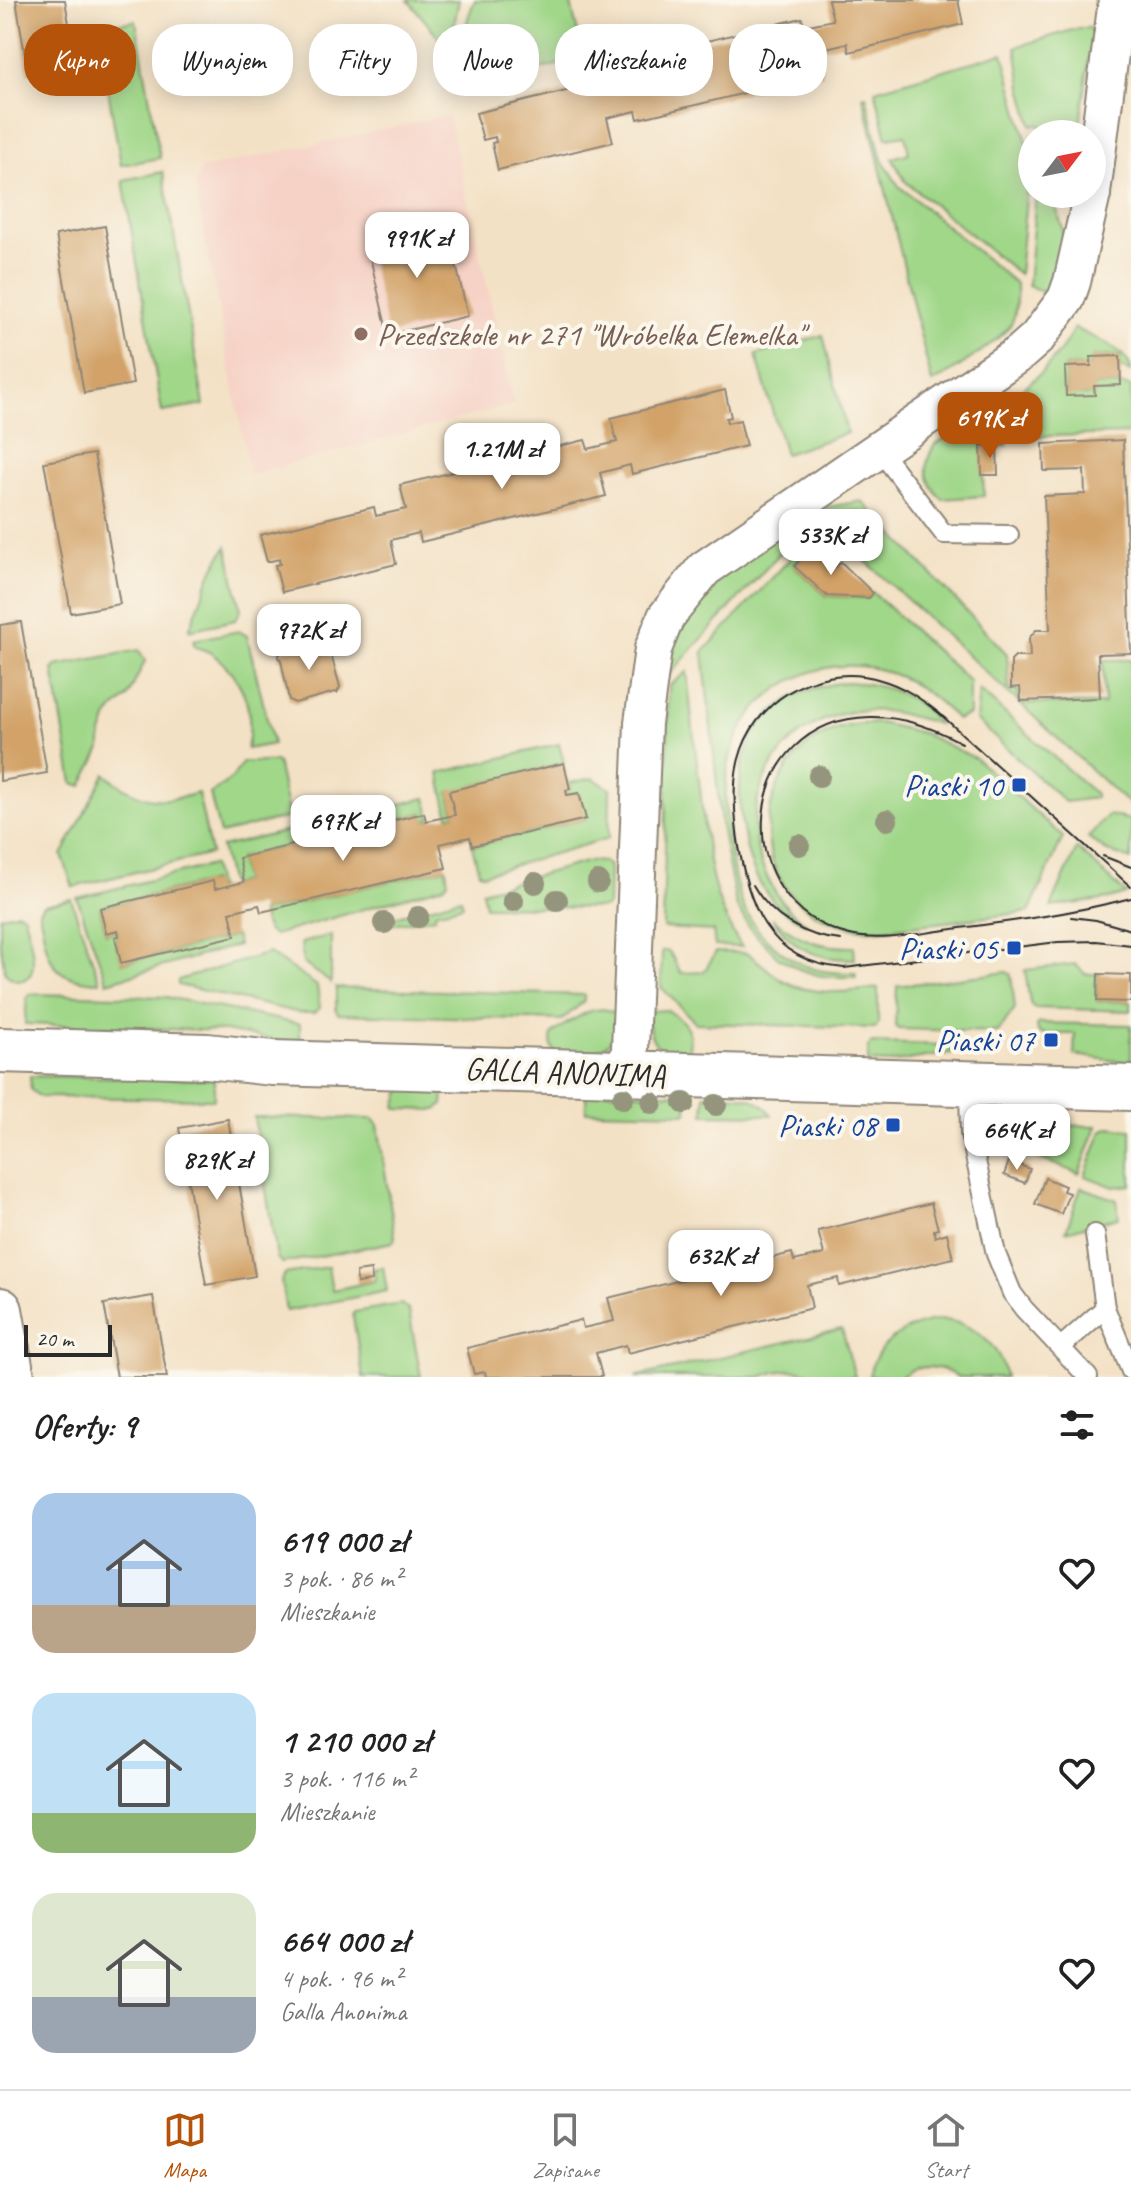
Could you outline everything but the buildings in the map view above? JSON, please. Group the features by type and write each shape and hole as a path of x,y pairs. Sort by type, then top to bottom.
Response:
{"street":[{"path":"1101,120 1117,0"},
{"path":"629,1074 643,725 653,649 666,617 704,569 1020,353 1037,338 1066,299 1089,208"},
{"name":"GALLA ANONIMA","path":"0,1050 207,1056 273,1063 1131,1088"},
{"path":"0,1310 12,1377"}],"lane":[{"path":"881,448 944,534 1009,535"},
{"path":"969,1084 970,1133 996,1254 1012,1293 1088,1377"},
{"path":"1095,1234 1105,1308 1131,1371"},
{"path":"1061,1347 1105,1308"}],"shaded area":[{"name":"Przedszkole nr 271 \"Wróbelka Elemelka\"","path":"448,115 514,404 250,475 195,185 201,169"}],"green space":[{"path":"408,0 459,0 454,24 433,24 433,30"},
{"path":"475,0 570,0 576,24 555,24 555,65 539,69 539,24 467,24"},
{"path":"136,21 160,158 121,165 109,96 136,96 136,24 113,24"},
{"path":"1079,28 1093,28 1081,120 1031,120 1016,47"},
{"path":"1003,53 1021,120 1018,120 1018,208 1025,208 1019,274 906,182 892,158 909,153 905,135 887,138 875,90"},
{"path":"866,95 882,160 899,186 1016,284 1015,313 1007,329 976,355 932,383 863,96"},
{"path":"163,172 204,405 162,412 123,180"},
{"path":"1035,208 1056,208 1064,245 1060,270 1048,295 1028,285"},
{"path":"1074,328 1117,351 1129,364 1131,372 1120,368 1120,356 1092,357 1091,366 1065,367 1066,395 1094,395 1094,386 1131,387 1131,434 1007,437 1007,446 982,445 984,496 942,499 927,474 928,460 934,446 1013,396 1031,381 1063,348"},
{"path":"823,335 847,433 785,454 756,355"},
{"path":"862,501 1007,654 1009,690 1018,690 1019,703 818,517 827,507"},
{"path":"794,521 801,530 668,676 664,657 717,578"},
{"path":"811,540 812,546 794,566 827,596 868,598 873,593 969,681 969,715 957,719 919,687 893,674 869,667 822,669 799,677 760,704 745,723 734,745 726,781 726,817 735,879 746,912 761,933 791,958 814,969 856,973 856,977 817,975 779,958 750,929 736,905 722,831 703,652"},
{"path":"227,546 241,610 235,620 189,630 213,569"},
{"path":"239,631 247,636 273,744 247,749 250,725 243,691 231,671 210,652 195,647 193,640"},
{"path":"139,650 145,661 127,698 108,717 101,737 101,749 82,786 73,783 53,670 56,666"},
{"path":"1103,660 1131,660 1131,804 1123,799 1019,703 1104,704"},
{"path":"687,672 711,871 722,910 742,947 715,946 713,931 663,928 669,686"},
{"path":"846,682 897,692 919,705 938,724 876,710 850,712 813,726 792,740 776,759 764,780 757,803 755,827 758,852 767,877 779,897 806,924 771,899 752,865 743,828 741,773 752,738 772,711 801,693"},
{"path":"979,690 1095,794 1095,798 1065,802 976,720"},
{"path":"880,723 922,733 975,758 1063,837 1029,912 877,930 863,929 824,918 790,893 773,862 768,840 769,817 783,775 812,742 831,731"},
{"path":"559,744 564,763 449,792 455,815 449,816 439,773"},
{"path":"243,762 277,762 289,817 220,834 210,794 232,778"},
{"path":"105,774 128,790 148,798 171,799 198,793 211,854 73,887 62,855"},
{"path":"593,778 610,789 609,838 484,874 479,872 472,846 585,819 579,793 567,795 566,790 570,789 569,783"},
{"path":"426,798 431,820 426,821 423,813 239,858 244,882 230,885 221,847"},
{"path":"1108,815 1131,820 1131,860 1105,850 1088,837"},
{"path":"1077,848 1126,894 1051,907"},
{"path":"589,861 604,862 609,866 608,905 603,908 485,906 482,891"},
{"path":"212,865 218,888 215,889 212,881 100,908 106,933 118,930 119,936 115,938 122,963 235,936 238,945 107,982 77,898"},
{"path":"446,868 448,882 443,886 274,935 268,932 261,912"},
{"path":"461,898 463,905 435,912 435,917 381,926 380,921"},
{"path":"71,899 100,982 69,977 53,963 48,953 39,911 43,905"},
{"path":"18,912 24,915 33,962 29,977 22,980 12,978 5,972 0,942 0,916"},
{"path":"772,918 810,941 854,947 855,959 829,958 808,951 789,938"},
{"path":"331,935 331,983 303,963 301,943"},
{"path":"662,951 669,951 681,973 704,972 716,952 741,953 748,954 784,981 806,989 842,992 878,988 878,1024 875,1028 696,1023 661,987"},
{"path":"269,953 317,986 320,1008 314,1013 300,1013 178,985 178,980"},
{"path":"1075,964 1085,974 1098,974 1097,1001 1131,1002 1131,1011 1034,1008 1030,1003 1025,970"},
{"path":"1007,972 1011,975 1015,1008 998,1032 898,1029 895,1025 897,986"},
{"path":"336,988 584,995 584,1001 562,1020 338,1014"},
{"path":"30,994 166,997 300,1024 300,1045 225,1031 25,1024 27,997"},
{"path":"603,1009 615,1013 614,1033 605,1046 589,1052 555,1053 551,1042 554,1033 587,1012"},
{"path":"667,1010 688,1029 690,1041 687,1056 662,1049 650,1034 648,1015 652,1011"},
{"path":"1037,1025 1131,1025 1131,1063 1074,1055 1075,1034 1041,1034"},
{"path":"871,1043 946,1045 951,1047 952,1053 889,1063 868,1062"},
{"path":"30,1076 214,1079 214,1099 40,1097 31,1090"},
{"path":"413,1087 439,1087 444,1092 443,1105 436,1110 398,1109 396,1106 401,1091"},
{"path":"586,1091 688,1094 687,1113 586,1111"},
{"path":"705,1095 751,1098 766,1107 772,1115 704,1114"},
{"path":"254,1117 373,1119 378,1125 395,1237 393,1242 282,1263 277,1258"},
{"path":"1033,1125 1097,1126 1079,1174 1013,1148 1024,1130"},
{"path":"1110,1127 1131,1130 1131,1185 1114,1187 1085,1176 1102,1131"},
{"path":"1081,1187 1117,1200 1119,1217 1066,1231"},
{"path":"328,1267 332,1290 375,1281 374,1269 383,1267 387,1291 286,1311 281,1280 285,1274"},
{"path":"401,1304 409,1311 421,1377 363,1377 354,1312"},
{"path":"942,1320 964,1325 984,1338 998,1355 1005,1377 959,1377 929,1367 915,1368 900,1377 869,1377 878,1354 895,1336 918,1325"},
{"path":"842,1329 855,1377 818,1377 805,1371 789,1370 760,1377 635,1377"}],"tram line":[{"path":"1131,887 939,713 912,694 881,680 838,675 798,687 764,712 742,749 735,780 735,801 746,882 764,924 778,941 795,954 817,963 844,968 1058,942 1096,941 1131,945"},
{"path":"962,743 918,724 870,717 827,726 794,747 773,778 763,815 766,852 781,888 809,917 850,935 873,938 1016,921 1131,898"},
{"path":"1103,856 1131,867"},
{"path":"753,885 769,907 790,923 814,935 841,940"},
{"path":"1071,917 1131,930"}],"place":[{"name":"Przedszkole nr 271 \"Wróbelka Elemelka\"","path":"361,334"},
{"name":"Piaski 10","path":"1019,785"},
{"name":"Piaski 05","path":"1014,948"},
{"name":"Piaski 07","path":"1051,1040"},
{"name":"Piaski 08","path":"893,1125"}]}
